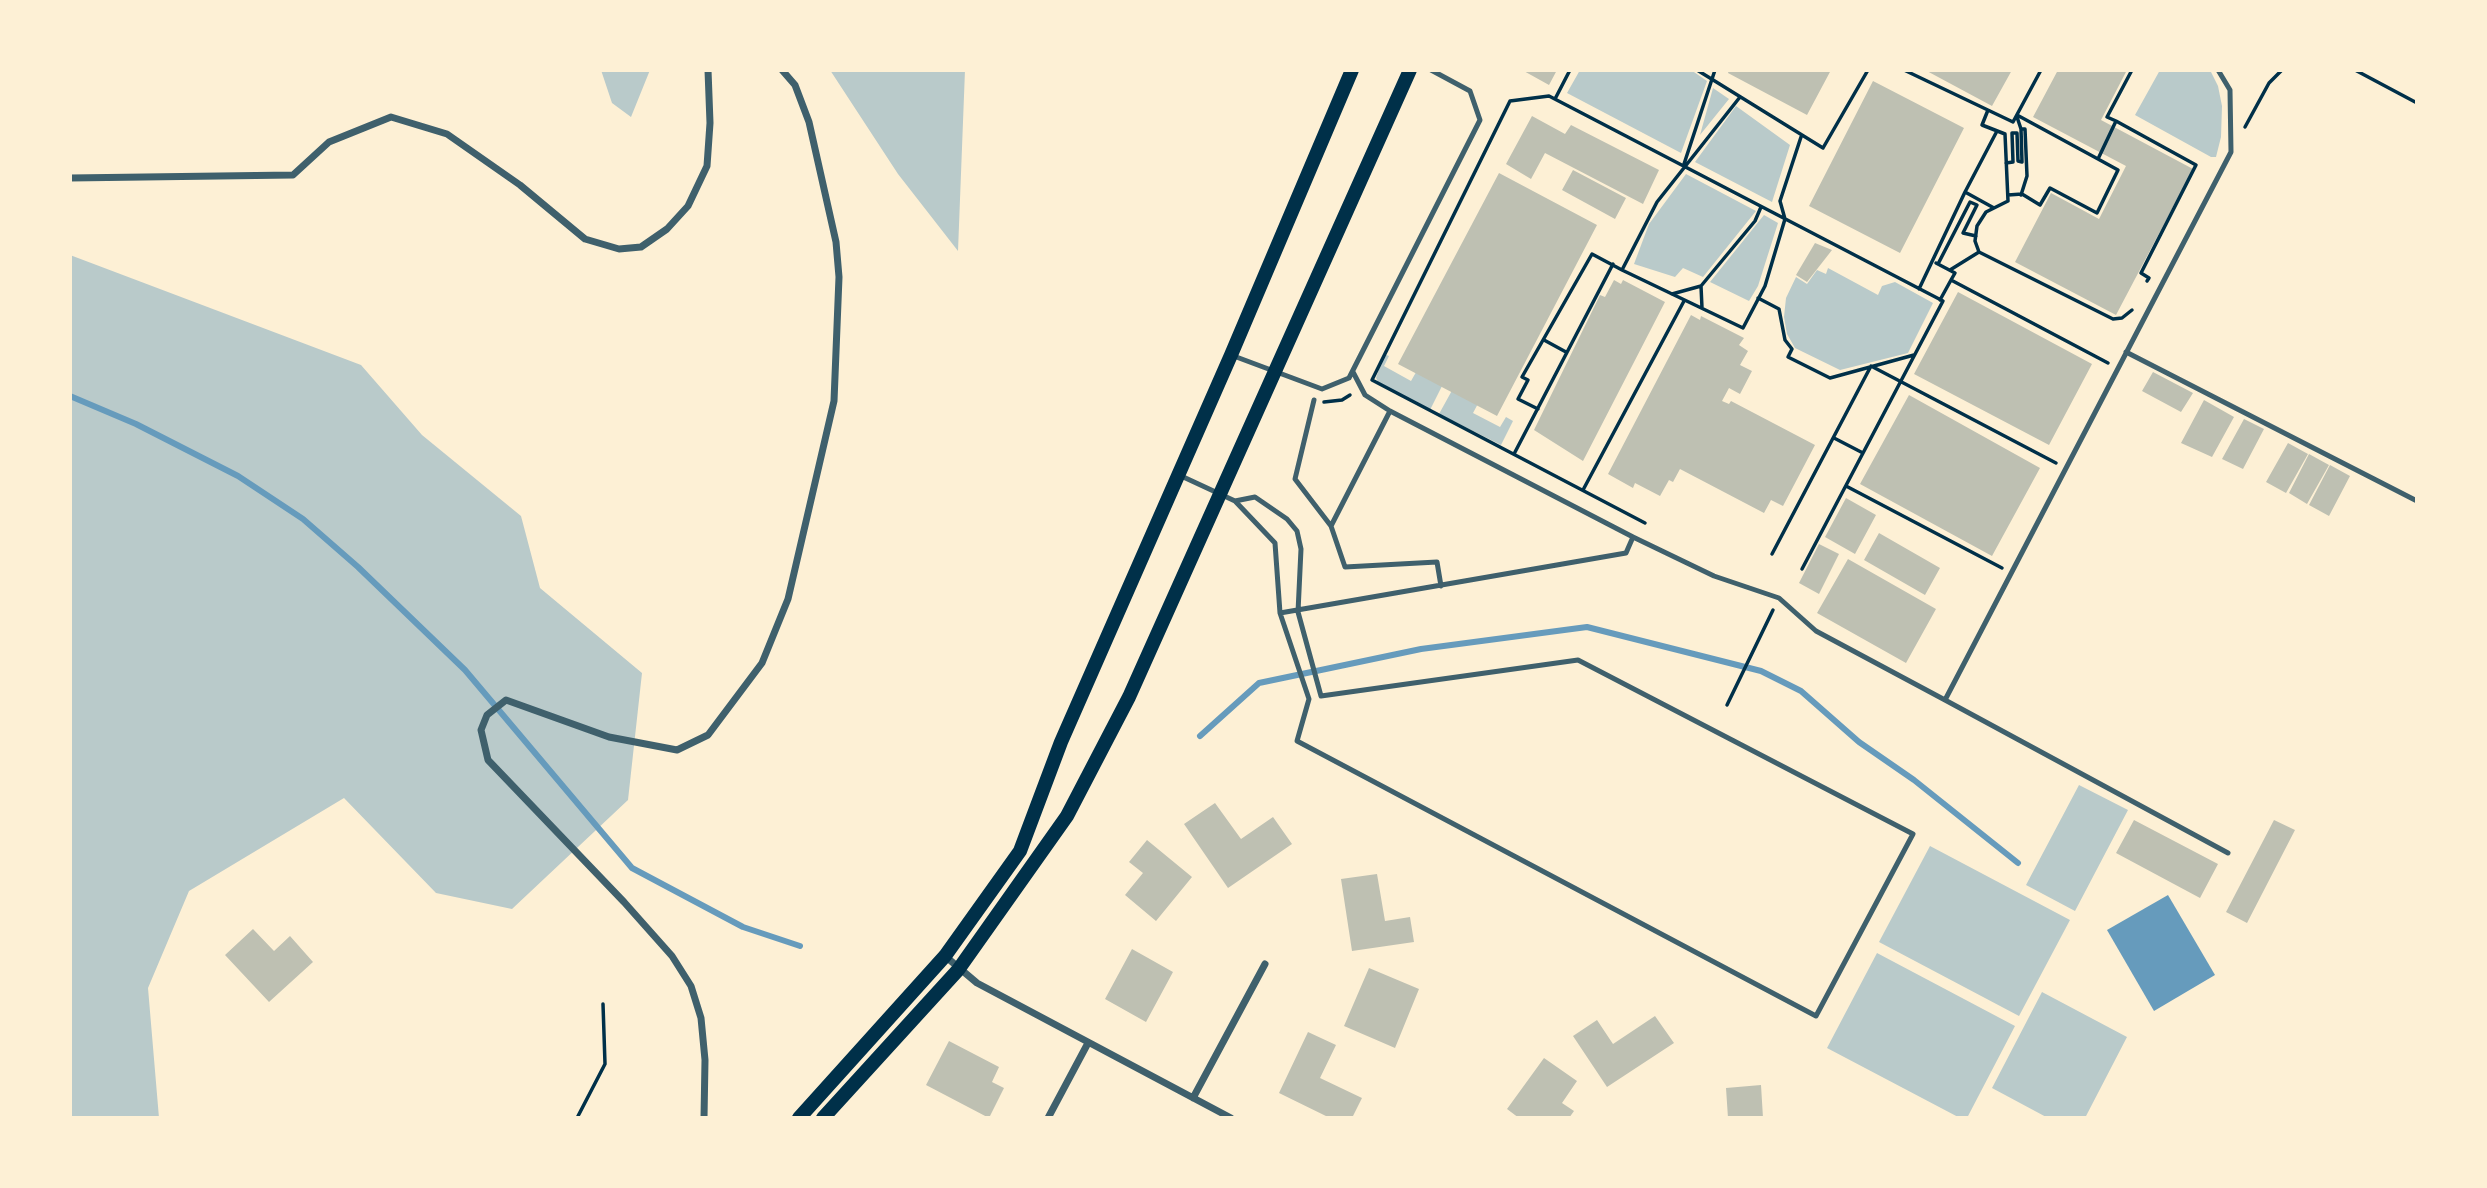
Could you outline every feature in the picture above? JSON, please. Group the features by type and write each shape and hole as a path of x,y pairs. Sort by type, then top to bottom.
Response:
{"main road":[{"path":"799,1118 945,956 1020,851 1060,742 1179,475 1352,70"},
{"path":"823,1118 958,970 1067,816 1129,697 1410,70"}],"street":[{"path":"70,178 293,175 330,142 391,117 447,134 520,186 585,239 620,249 641,247 667,229 688,206 707,166 710,123 708,70"},
{"path":"704,1118 705,1060 701,1018 691,986 672,956 656,938 488,760 481,730 487,715 506,700 609,737 677,750 708,735 736,702 762,663 788,598 834,401 839,277 835,242 810,122 795,85 782,70"},
{"path":"945,956 958,970 1088,1043 1231,1118"},
{"path":"1193,1098 1265,964"},
{"path":"1048,1118 1088,1043"}],"lane":[{"path":"1231,355 1322,389 1349,379 1480,120 1470,91 1431,70"},
{"path":"1945,700 2231,152 2230,90 2218,70"},
{"path":"2126,352 2417,501"},
{"path":"1353,372 1365,395 1390,411 1714,576 1779,598 1816,631 2228,853"},
{"path":"1314,400 1295,479 1331,526 1345,567 1437,562 1441,586"},
{"path":"1331,526 1390,411"},
{"path":"1179,475 1235,500 1275,543 1280,613 1309,699 1297,741 1816,1016 1913,834 1578,660 1321,696 1298,612 1301,549 1297,531 1287,519 1255,497 1235,500"},
{"path":"1280,613 1626,553 1633,537"}],"path":[{"path":"1555,99 1570,70"},
{"path":"1697,70 1801,137 1823,148 1868,70"},
{"path":"1683,166 1715,70"},
{"path":"1904,70 2013,122 2041,70"},
{"path":"2132,70 2107,117 2196,165 2141,273 2149,278 2144,287"},
{"path":"2231,152 2269,83 2282,70"},
{"path":"2355,70 2417,103"},
{"path":"1645,523 1372,380 1510,101 1549,96 1943,301 1802,569"},
{"path":"1622,270 1657,202 1740,96"},
{"path":"1979,252 1977,226 1986,212 2008,201 2005,134 1982,125 1988,110"},
{"path":"2006,163 2012,162 2012,133 2017,133 2018,161 2022,162 2021,129 2017,115"},
{"path":"2008,195 2021,195 2040,205 2050,188 2097,213 2118,170 2017,115"},
{"path":"2098,159 2116,121"},
{"path":"2021,129 2025,129 2027,176 2021,195"},
{"path":"1919,289 1997,131"},
{"path":"1538,410 1518,399 1528,380 1522,377 1592,254 1742,328 1758,298 1785,219 1780,201 1801,137"},
{"path":"1965,192 1994,208"},
{"path":"1938,264 1970,202 1977,205 1963,233 1976,236"},
{"path":"1672,294 1701,286 1755,221 1761,206"},
{"path":"1950,270 1979,252"},
{"path":"1979,252 2113,319 2129,314 2134,306"},
{"path":"1933,261 1955,273 1940,300"},
{"path":"1514,454 1614,264"},
{"path":"1951,280 2118,368"},
{"path":"1701,286 1702,309"},
{"path":"1758,298 1779,309 1785,340 1792,349 1788,357 1830,378 1914,355"},
{"path":"1583,490 1684,300"},
{"path":"1544,340 1567,353"},
{"path":"1871,366 2066,468"},
{"path":"1772,554 1871,366"},
{"path":"1833,438 1863,453"},
{"path":"1846,486 2011,572"},
{"path":"1727,705 1779,598"},
{"path":"577,1118 605,1064 603,1004"}],"shaded area":[{"path":"601,70 650,70 631,117 612,103"},
{"path":"830,70 965,70 958,251 898,174"},
{"path":"1580,70 1691,70 1707,81 1681,153 1567,93"},
{"path":"2160,70 2210,70 2218,86 2222,106 2221,137 2216,157 2211,157 2135,115"},
{"path":"1713,88 1729,99 1700,135"},
{"path":"1736,106 1790,145 1772,202 1695,162"},
{"path":"1686,174 1756,211 1703,277 1683,268 1675,277 1634,264 1649,224"},
{"path":"1764,215 1778,223 1758,286 1749,301 1710,282"},
{"path":"70,255 361,365 422,435 521,516 540,588 642,673 628,800 512,909 436,893 344,798 189,891 148,988 159,1118 70,1118"},
{"path":"1828,268 1878,295 1882,286 1895,282 1933,303 1908,353 1840,370 1795,348 1787,334 1784,317 1786,298 1796,277 1807,284 1817,270 1826,274"},
{"path":"1384,354 1389,356 1384,366 1411,381 1419,367 1445,380 1430,410 1378,382 1376,378"},
{"path":"1455,385 1481,398 1473,413 1500,427 1506,417 1513,421 1501,445 1439,414"},
{"path":"2079,785 2128,810 2075,911 2026,885"},
{"path":"1930,846 2070,920 2019,1016 1879,942"},
{"path":"1877,953 2015,1026 1967,1118 1960,1118 1827,1048"},
{"path":"2042,992 2127,1037 2085,1118 2048,1118 1992,1088"}],"water":[{"path":"2168,895 2215,975 2154,1011 2107,930"}],"building":[{"path":"1522,70 1557,70 1549,85"},
{"path":"1729,70 1831,70 1807,115 1728,73"},
{"path":"1925,70 2012,70 1992,106"},
{"path":"2058,70 2127,70 2101,120 2193,169 2116,315 2015,262 2051,193 2099,219 2126,166 2033,117"},
{"path":"1873,81 1964,128 1900,253 1809,206"},
{"path":"1532,116 1565,134 1571,125 1659,170 1643,204 1545,153 1531,179 1506,164"},
{"path":"1573,170 1626,198 1615,219 1562,190"},
{"path":"1499,173 1597,225 1497,416 1398,364"},
{"path":"1815,243 1832,250 1807,282 1796,275"},
{"path":"1614,280 1621,284 1623,280 1665,302 1583,461 1534,430 1600,295 1605,297"},
{"path":"1958,292 2092,364 2049,445 1914,374"},
{"path":"1691,315 1700,320 1701,316 1744,338 1739,345 1748,351 1740,365 1752,371 1740,394 1729,388 1722,401 1729,404 1731,401 1815,445 1783,506 1771,500 1764,513 1680,469 1673,482 1669,480 1660,496 1635,483 1633,488 1608,474"},
{"path":"2153,372 2193,393 2181,412 2142,391"},
{"path":"1909,395 2040,468 1992,556 1860,484"},
{"path":"2204,400 2234,417 2212,457 2181,443"},
{"path":"2244,419 2264,429 2243,469 2222,459"},
{"path":"2288,443 2308,454 2286,493 2266,482"},
{"path":"2309,454 2329,465 2307,504 2289,493"},
{"path":"2330,465 2350,476 2329,516 2309,505"},
{"path":"1846,498 1876,515 1855,554 1825,537"},
{"path":"1879,533 1940,568 1925,595 1864,560"},
{"path":"1819,544 1839,554 1819,594 1799,583"},
{"path":"1848,559 1936,609 1906,663 1817,613"},
{"path":"1215,803 1241,839 1273,817 1292,844 1228,888 1184,824"},
{"path":"2134,820 2218,864 2200,898 2116,853"},
{"path":"2274,820 2295,830 2247,923 2226,912"},
{"path":"1147,840 1192,877 1156,921 1125,895 1143,873 1129,862"},
{"path":"1377,874 1385,921 1410,917 1414,942 1352,951 1341,879"},
{"path":"253,929 274,951 290,936 313,962 269,1002 225,955"},
{"path":"1132,949 1173,972 1146,1022 1105,999"},
{"path":"1369,968 1419,989 1395,1048 1344,1026"},
{"path":"1655,1016 1674,1043 1607,1087 1573,1036 1597,1020 1613,1044"},
{"path":"1308,1032 1336,1045 1320,1078 1362,1098 1352,1118 1330,1118 1279,1093"},
{"path":"949,1041 999,1067 992,1082 1004,1088 989,1118 926,1085"},
{"path":"1544,1058 1577,1081 1562,1103 1574,1111 1569,1118 1519,1118 1507,1109"},
{"path":"1761,1085 1763,1118 1728,1118 1726,1088"}],"waterway":[{"path":"70,396 136,424 238,476 303,519 358,567 465,670 632,868 743,927 800,946"},
{"path":"1200,736 1259,683 1421,649 1587,627 1761,671 1801,691 1859,742 1914,780 2018,863"}]}
